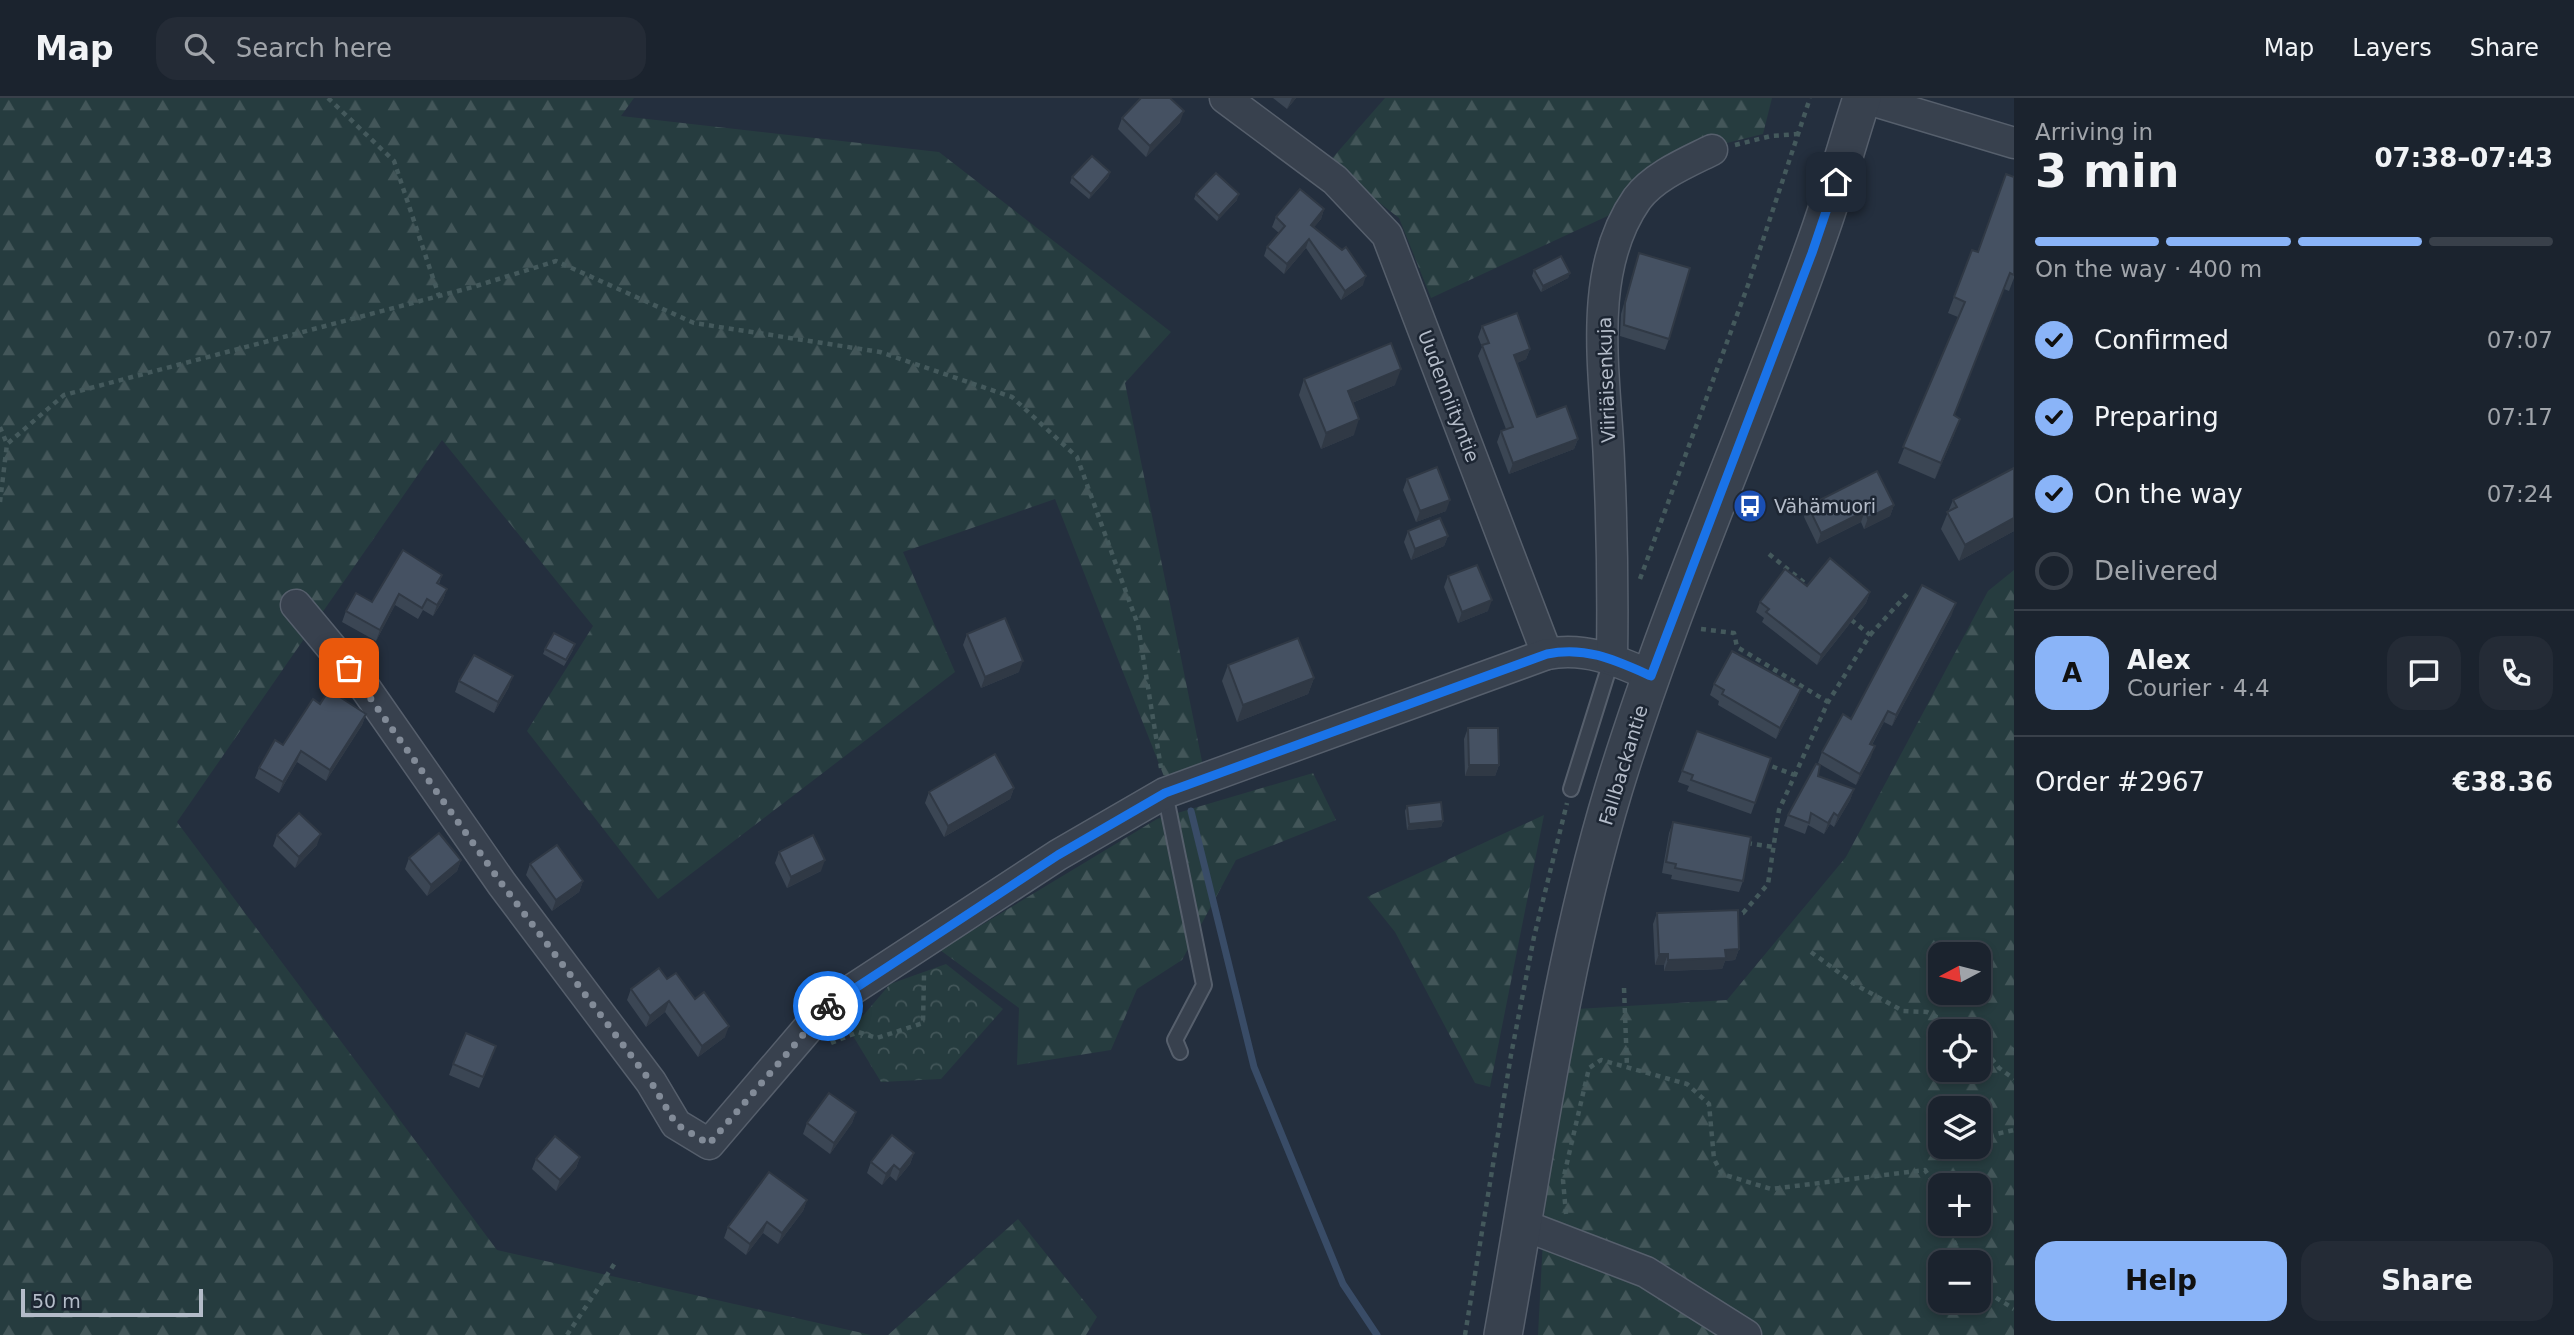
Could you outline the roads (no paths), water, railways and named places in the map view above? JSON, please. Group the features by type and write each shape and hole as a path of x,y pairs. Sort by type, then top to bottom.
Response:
{"street":[{"name":"Uudenniityntie","path":"1225,98 1335,180 1387,235 1547,654"},
{"path":"1863,98 2013,139"},
{"name":"Fallbackantie","path":"1503,1335 1571,957 1605,819 1651,676 1817,241 1863,98"},
{"name":"Viiriäisenkuja","path":"1612,658 1603,315 1613,244 1638,197 1675,168 1712,150"},
{"path":"296,605 366,690 502,884 651,1082 676,1124 709,1144 827,1006 1058,855 1165,793 1547,654 1570,650 1612,658 1651,676"},
{"path":"1523,1225 1646,1272 1746,1335"}],"lane":[{"path":"1571,789 1612,658"},
{"path":"1165,793 1204,985 1175,1040 1180,1052"}],"waterway":[{"path":"1191,811 1254,1067 1343,1284 1377,1335"}],"place":[{"name":"Vähämuori","path":"1750,506"}]}
